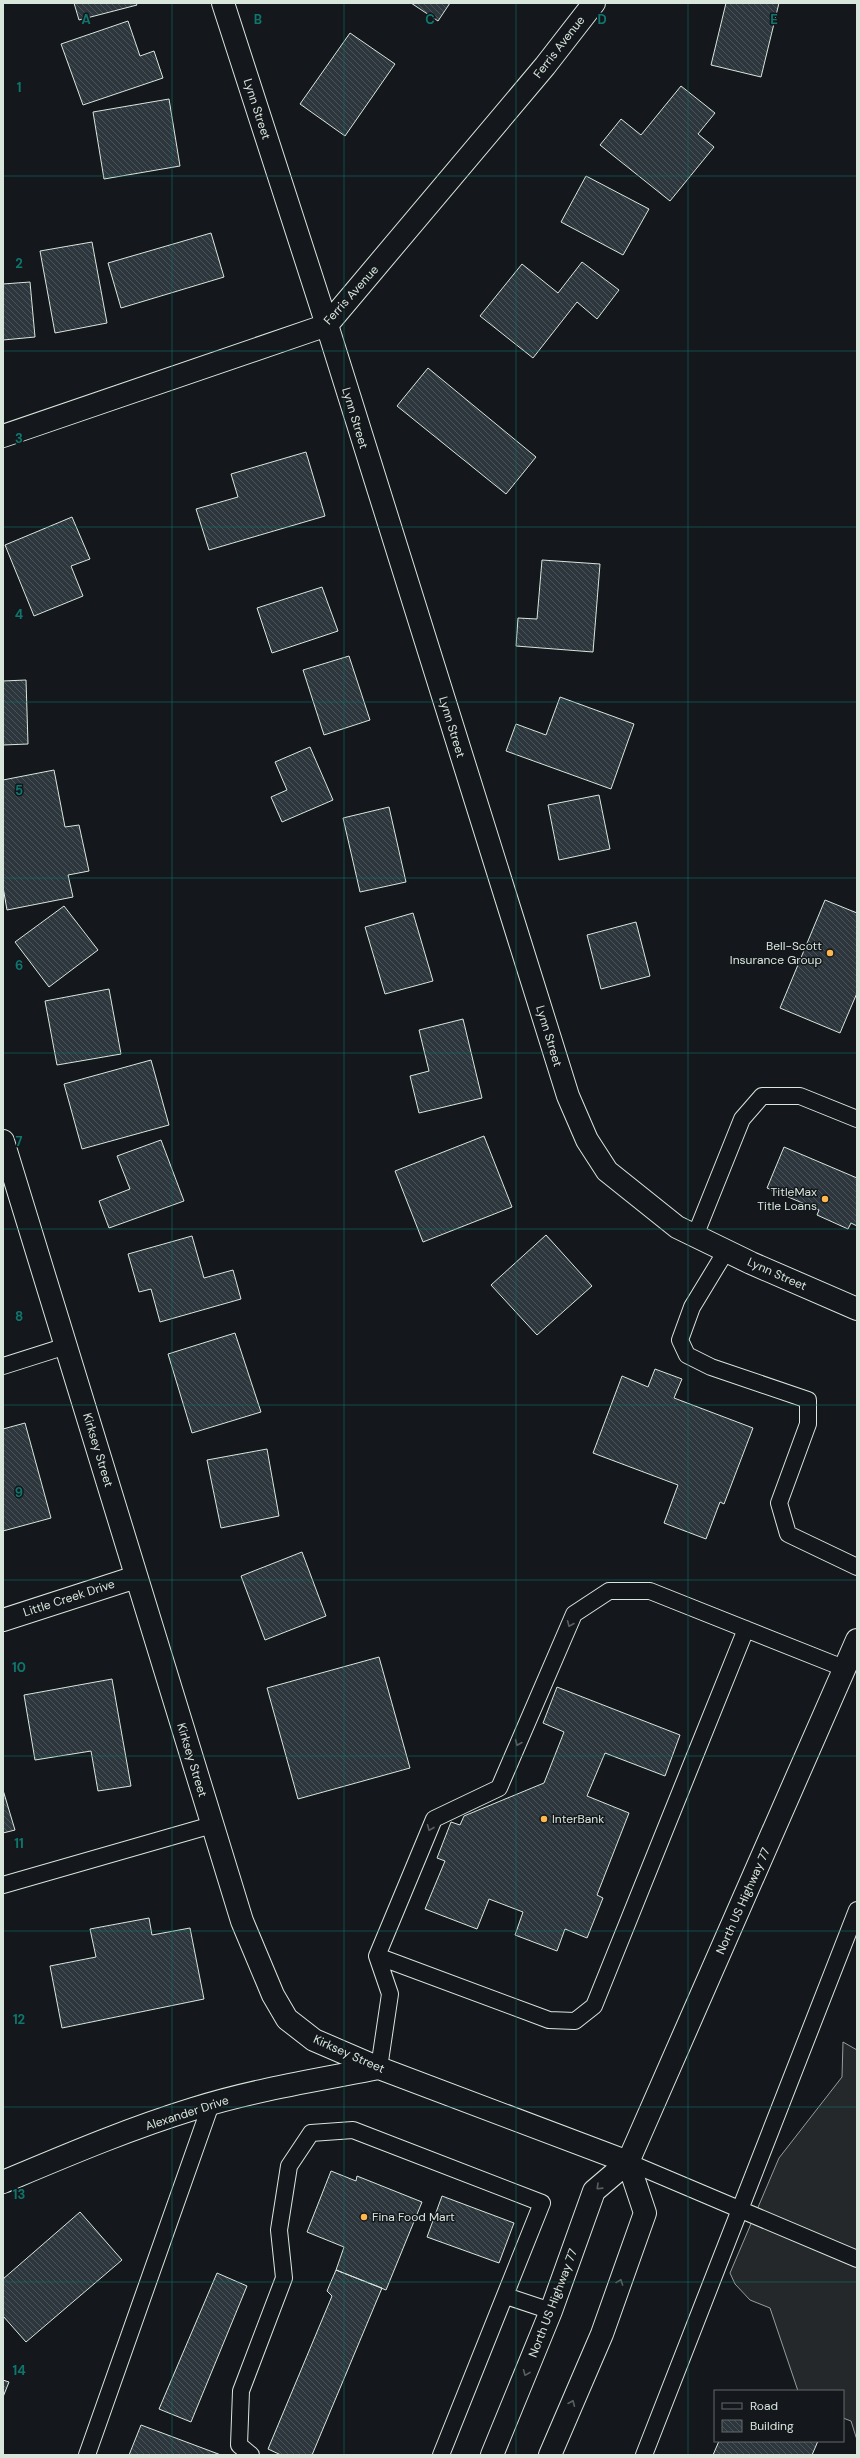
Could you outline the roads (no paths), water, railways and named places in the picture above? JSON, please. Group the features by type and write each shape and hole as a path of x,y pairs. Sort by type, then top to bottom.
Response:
{"street":[{"name":"Lynn Street","path":"223,3 327,325 568,1096 587,1140 607,1171 677,1227 726,1251 857,1309"},
{"name":"Ferris Avenue","path":"3,436 327,325 545,66 594,3"},
{"name":"Kirksey Street","path":"3,1141 242,1921 273,1995 287,2019 314,2040 379,2068 628,2162"},
{"name":"Little Creek Drive","path":"3,1620 136,1577"},
{"name":"North US Highway 77","path":"492,2455 551,2311 594,2191 628,2162 856,1646"},
{"name":"Alexander Drive","path":"3,2182 64,2156 211,2104 259,2091 379,2068"},
{"path":"550,2455 602,2334 645,2213 628,2162"}],"lane":[{"path":"695,1236 742,1119 762,1096 800,1096 857,1119"},
{"path":"726,1251 692,1307 680,1340 687,1355 711,1367 808,1400 808,1424 779,1503 788,1534 857,1567"},
{"path":"3,1366 66,1346"},
{"path":"379,2068 390,1994 378,1956 434,1819 499,1788 574,1614 609,1591 650,1591 846,1669"},
{"path":"378,1956 549,2020 575,2021 594,2006 746,1629"},
{"path":"3,1885 212,1825"},
{"path":"644,2455 857,1910"},
{"path":"87,2455 211,2104"},
{"path":"251,2455 239,2445 241,2391 284,2278 279,2230 290,2166 311,2133 353,2130 542,2203 441,2455"},
{"path":"628,2162 739,2211 857,2259"},
{"path":"506,2296 551,2311"}],"place":[{"name":"Bell-Scott Insurance Group","path":"830,953"},
{"name":"TitleMax Title Loans","path":"825,1199"},
{"name":"InterBank","path":"544,1819"},
{"name":"Fina Food Mart","path":"364,2217"}]}
